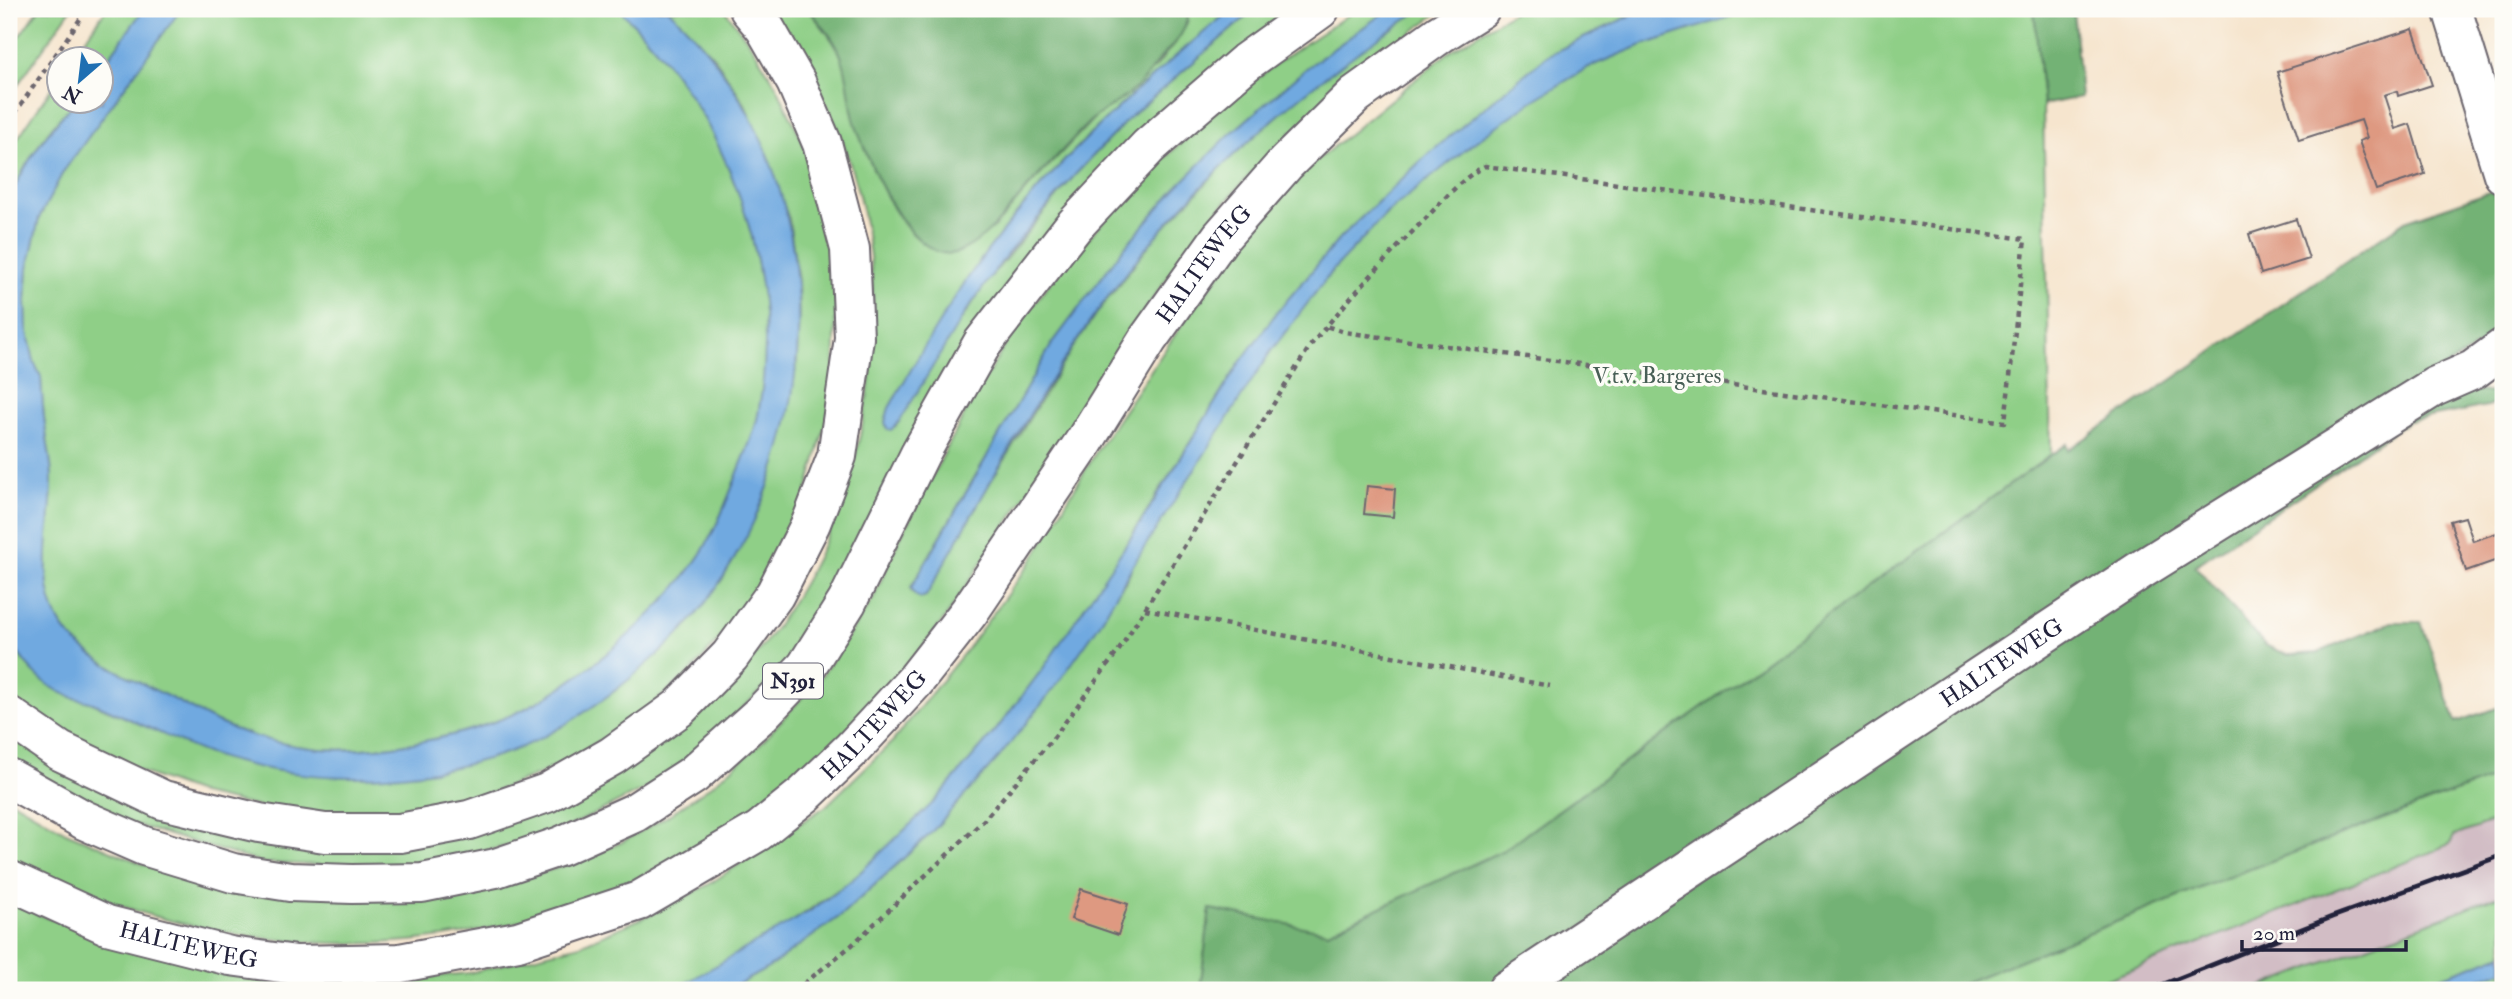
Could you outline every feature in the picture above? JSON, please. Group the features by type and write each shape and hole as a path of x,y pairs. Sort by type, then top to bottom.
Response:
{"street":[{"name":"N391","path":"9,716 60,751 163,800 259,823 325,833 388,833 469,820 547,793 612,756 679,708 730,656 775,594 811,523 837,456 854,338 850,249 822,143 796,82 765,28 749,9"},
{"name":"N391","path":"9,778 84,820 144,846 233,873 290,882 422,883 496,868 561,846 634,813 693,775 760,716 807,667 847,602 920,454 982,344 1073,228 1149,146 1246,62 1320,9"},
{"name":"HALTEWEG","path":"9,880 107,925 230,956 296,965 400,963 518,941 639,901 760,831 805,794 852,749 915,681 969,612 1084,442 1148,339 1229,227 1286,163 1356,95 1440,34 1480,9"},
{"path":"2452,9 2503,174"},
{"name":"HALTEWEG","path":"1507,990 2139,572 2434,387 2473,370 2503,348"}],"path":[{"path":"9,122 87,9"},
{"path":"796,990 852,945 985,820 1054,737 1119,650 1310,346 1326,326 1397,247 1469,174 1485,166 2025,239 2005,422 1344,332 1326,326"},
{"path":"1145,609 1550,686"}],"shaded area":[{"path":"2503,818 2503,894 2253,990 2080,990 2424,855 2450,844 2454,836"}],"green space":[{"path":"39,9 71,9 9,97 9,50"},
{"path":"106,9 144,9 116,48 81,46"},
{"path":"181,9 619,9 657,50 690,95 717,144 739,195 755,249 763,304 764,359 758,415 751,438 716,526 700,555 662,603 582,673 526,708 457,734 410,744 363,749 293,746 219,723 112,668 68,634 52,605 48,588 47,552 52,474 41,377 34,362 27,328 28,268 39,218 63,172 104,116 116,116 116,99"},
{"path":"668,9 724,9 752,46 777,87 802,140 828,227 836,293 834,393 805,499 748,606 691,672 638,716 574,757 540,774 493,792 397,813 330,814 264,808 201,794 107,759 9,698 9,636 13,645 68,696 90,702 209,754 273,770 349,776 391,775 448,768 563,725 615,691 687,626 724,577 770,480 789,411 797,361 798,281 789,219 745,104 715,58"},
{"path":"769,9 808,9 827,32 845,65 852,109 870,162 896,213 915,236 933,247 954,253 994,228 1097,115 1156,67 1173,47 1188,21 1188,9 1232,9 1127,100 1029,199 972,272 929,339 889,408 885,422 896,426 943,346 990,278 1074,176 1130,117 1255,9 1300,9 1146,132 866,538 787,667 665,779 548,837 410,868 263,863 119,820 9,760 9,736 271,842 594,787 650,752 703,712 759,650 805,580 840,505 862,425 873,342 870,259 854,178 818,87"},
{"path":"808,9 1188,10 1179,38 1137,87 1087,124 981,238 963,250 944,253 926,245 909,229 880,182 854,119 841,55"},
{"path":"1357,9 1389,9 1308,67 1228,136 1176,188 1123,249 1052,344 911,587 912,592 926,596 990,483 1072,349 1157,235 1226,162 1319,79 1422,9 1444,9 1317,110 1234,192 1204,228 1147,307 941,623 869,708 790,781 704,842 612,890 514,923 412,941 304,942 193,926 100,898 9,862 9,799 66,832 145,865 490,889 579,861 622,842 666,817 712,785 759,745 821,677 873,599 899,540 971,402 1011,336 1052,280 1153,169 1210,116 1278,62"},
{"path":"1518,9 1644,9 1548,55 1425,157 1341,237 1277,312 1239,364 1095,594 996,730 905,832 852,880 776,933 674,990 9,990 9,901 47,918 388,981 469,973 580,945 656,912 708,885 826,806 893,741 964,653 1031,562 1099,447 1185,320 1246,239 1304,171 1450,51"},
{"name":"V.t.v. Bargeres","path":"1754,9 2034,9 2043,105 2051,455 1504,850 1328,932 1210,910 1200,990 728,990 768,968 843,914 930,834 1000,756 1126,581 1133,565 1265,358 1325,280 1373,226 1462,151 1576,74 1640,45"},
{"path":"2034,9 2073,9 2081,97 2043,105"},
{"path":"46,96 46,116 62,116 37,148 9,200 9,151"},
{"path":"2492,191 2503,217 2503,320 2490,338 2011,646 1486,990 1200,990 1210,909 1328,932 1504,850 2067,444 2068,450 2405,221"},
{"path":"2467,389 2493,393 2503,399 2503,403 2409,421 2195,566 2265,645 2288,655 2317,653 2392,622 2421,622 2456,722 2503,706 2503,774 2218,881 1946,990 1529,990 2190,548 2395,420 2446,394"},
{"path":"2503,774 2503,818 2454,836 2450,844 2424,855 2080,990 1946,990 2218,881"},
{"path":"2503,894 2503,954 2406,990 2253,990"},
{"path":"2503,970 2503,990 2452,990"}],"water":[{"path":"144,9 181,9 116,99 116,48"},
{"path":"619,9 668,9 723,72 762,142 787,219 798,298 794,379 777,459 747,535 696,616 648,664 585,712 556,730 509,752 436,771 359,777 320,776 245,764 179,742 50,686 33,672 9,636 9,200 22,173 62,116 104,116 63,172 39,218 28,268 27,328 34,362 41,377 52,474 47,552 48,588 59,621 81,646 112,668 231,728 306,748 340,750 410,744 457,734 526,708 582,673 637,627 662,603 706,546 751,438 758,415 764,359 763,304 755,249 739,195 717,144 690,95 657,50"},
{"path":"1232,9 1255,9 1130,117 1074,176 1007,254 965,313 900,421 891,430 887,429 885,422 889,408 939,322 972,272 1029,199 1127,100"},
{"path":"1389,9 1422,9 1350,58 1249,141 1186,202 1123,276 1061,364 926,596 920,598 915,595 911,588 1052,344 1123,249 1176,188 1228,136 1308,67"},
{"path":"1644,9 1754,9 1640,46 1589,67 1531,102 1480,138 1388,212 1333,270 1271,351 1133,565 1099,625 1056,686 1000,756 930,834 843,914 768,968 728,990 674,990 810,911 852,880 936,800 996,730 1044,667 1136,530 1239,364 1277,312 1341,237 1425,157 1548,55"},
{"path":"2503,954 2503,970 2452,990 2406,990"}],"building":[{"path":"2413,29 2432,85 2398,96 2397,91 2384,95 2395,129 2410,124 2425,174 2376,190 2359,141 2367,138 2361,120 2299,140 2277,72"},
{"path":"2296,219 2309,259 2261,274 2249,234"},
{"path":"1367,486 1395,489 1393,517 1364,514"},
{"path":"2465,517 2473,541 2503,531 2503,558 2466,571 2450,521"},
{"path":"1081,889 1128,904 1118,935 1071,919"}],"railway":[{"path":"2149,990 2332,917 2503,855"}]}
